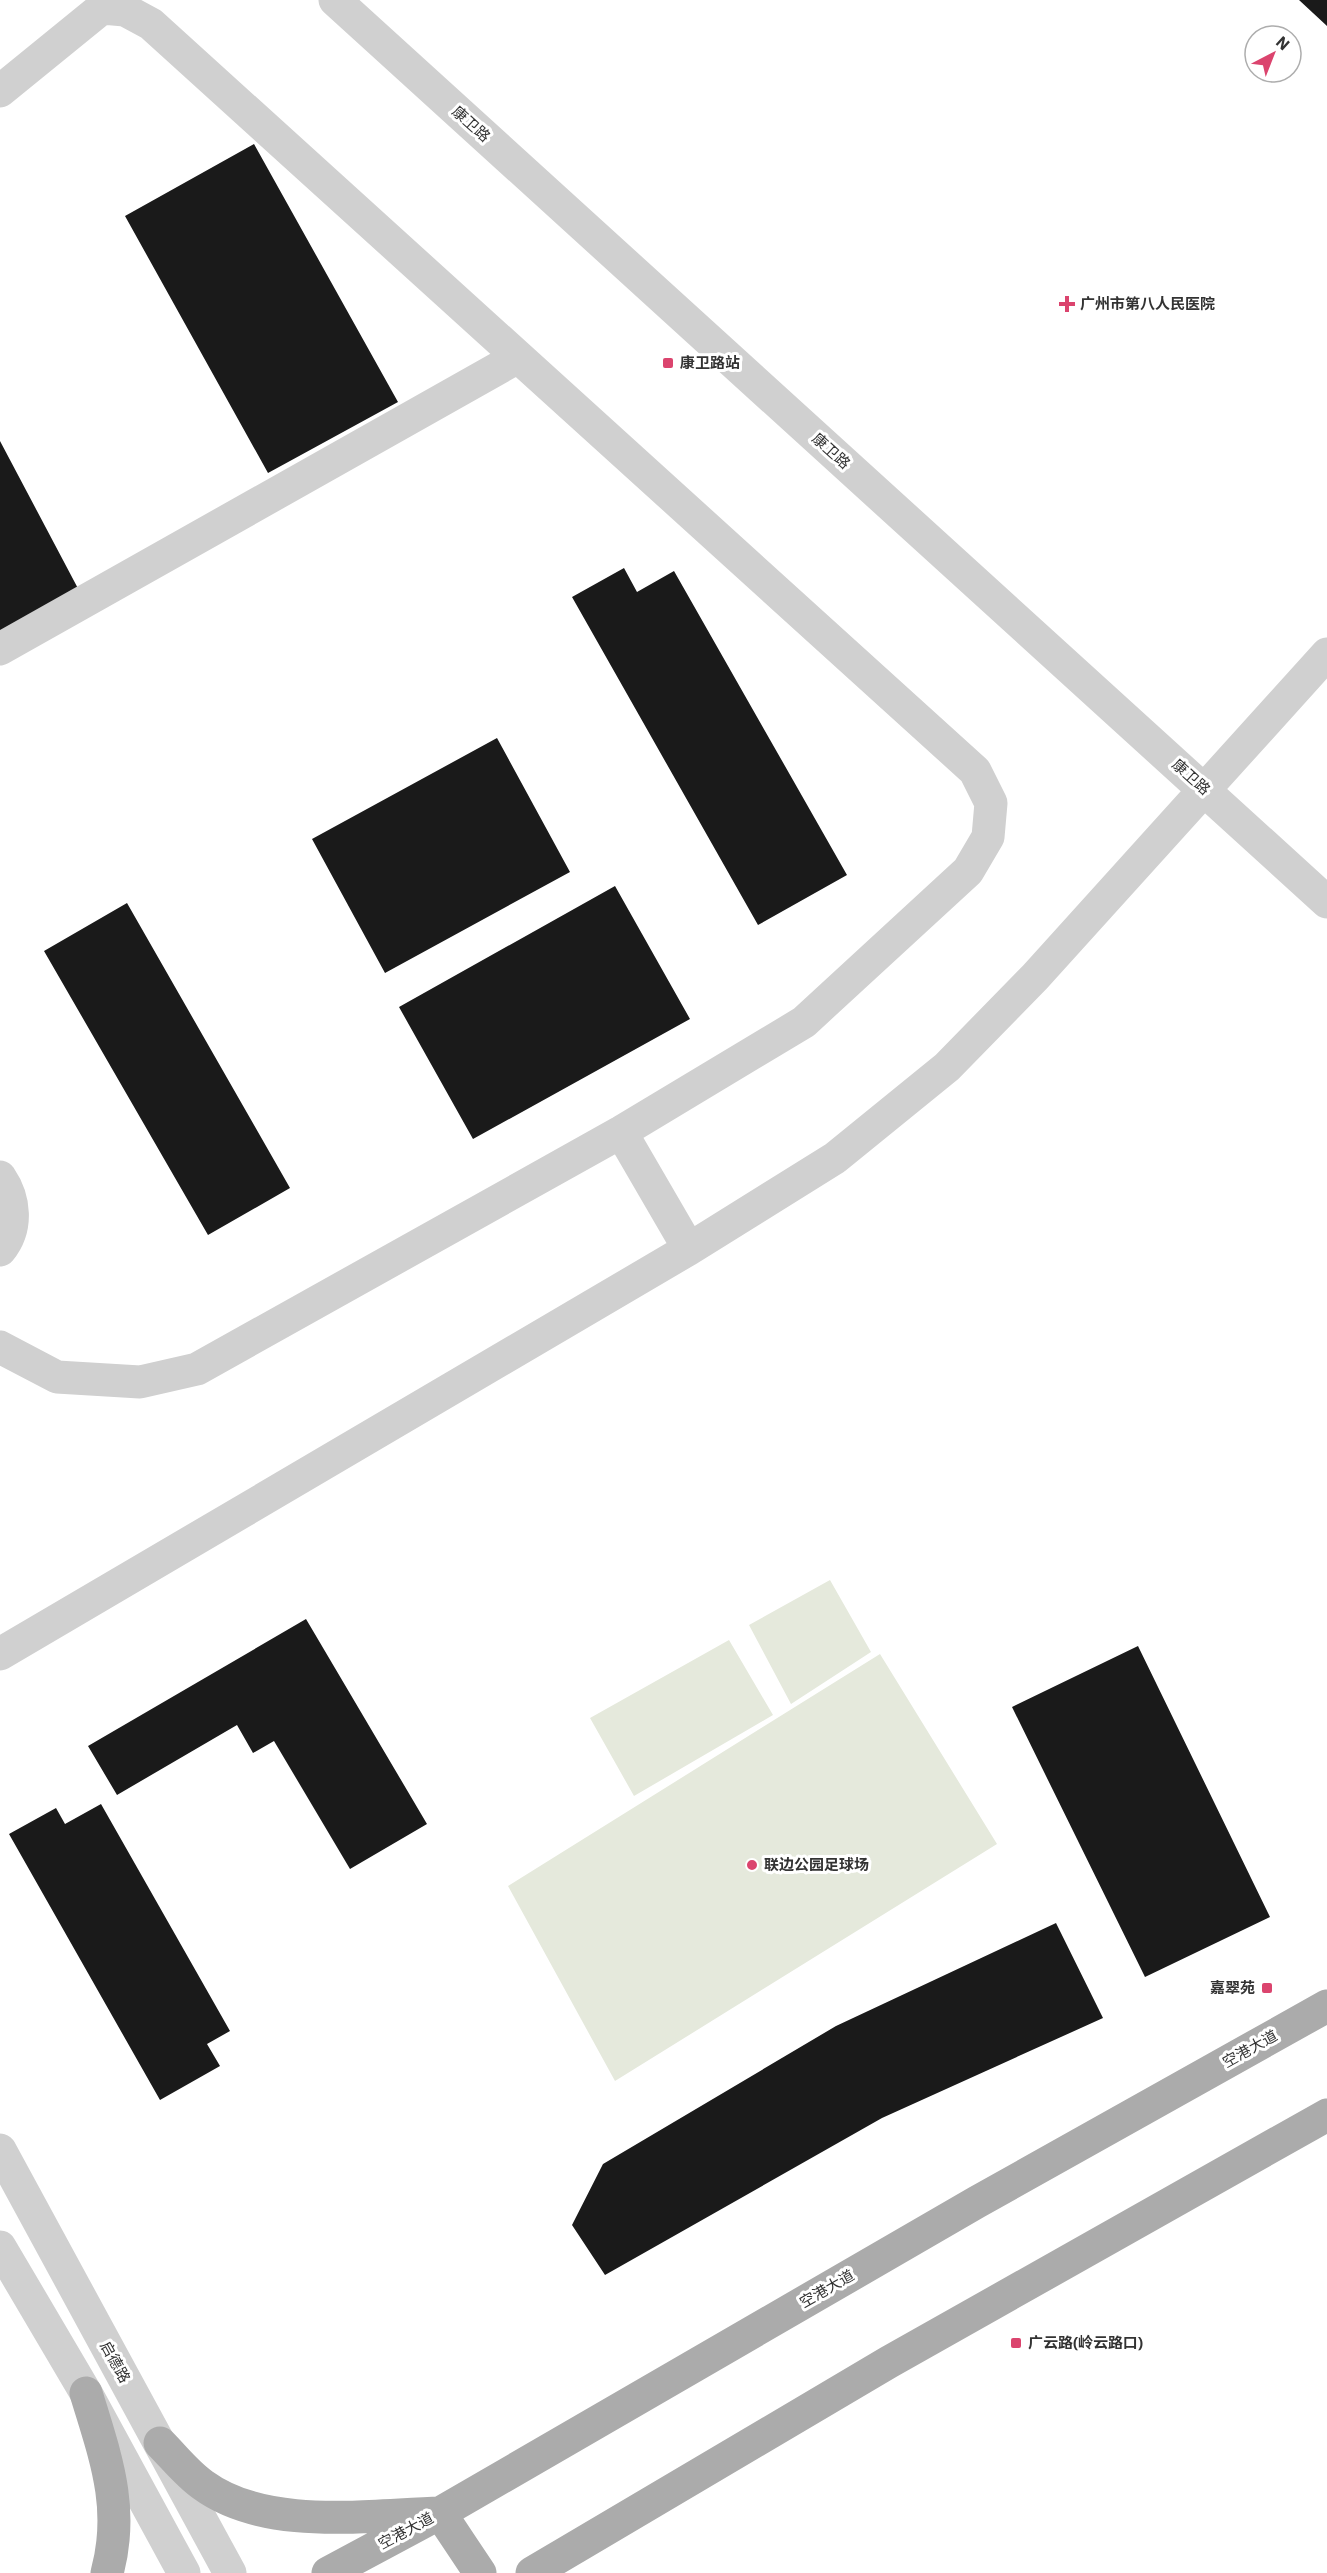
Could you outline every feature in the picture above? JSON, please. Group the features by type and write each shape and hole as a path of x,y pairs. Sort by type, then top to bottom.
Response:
{"main road":[{"name":"空港大道","path":"328,2573 440,2513 977,2202 1327,2006"},
{"path":"532,2573 889,2362 1327,2115"},
{"path":"86,2393 111,2474 116,2520 113,2551 107,2573"},
{"path":"160,2443 202,2484 232,2502 262,2511 300,2516 440,2513 480,2573"}],"street":[{"name":"康卫路","path":"335,0 1327,902"},
{"path":"0,91 102,8 125,10 151,24 975,771 991,803 988,837 968,871 804,1022 621,1132 196,1369 140,1382 57,1377 0,1347"},
{"path":"0,649 518,357"},
{"path":"0,1654 689,1249 835,1158 947,1067 1035,976 1327,654"},
{"path":"621,1132 689,1249"},
{"path":"0,1177 11,1198 13,1219 0,1250"},
{"name":"启德路","path":"0,2150 230,2573"},
{"path":"0,2247 86,2393 184,2573"}],"shaded area":[{"path":"830,1580 871,1652 791,1704 749,1625"},
{"path":"729,1640 773,1715 634,1796 590,1718"},
{"name":"联边公园足球场","path":"880,1654 997,1844 615,2081 508,1886"}],"building":[{"path":"1299,0 1327,0 1327,26"},
{"path":"254,144 398,402 268,473 125,216"},
{"path":"0,441 82,596 0,639"},
{"path":"624,568 637,592 674,571 847,875 758,925 572,597"},
{"path":"497,738 570,872 385,973 312,839"},
{"path":"615,886 690,1019 473,1139 399,1007"},
{"path":"127,903 290,1188 208,1235 44,951"},
{"path":"306,1619 427,1824 350,1869 274,1741 253,1753 237,1725 117,1795 88,1746"},
{"path":"1138,1646 1270,1917 1145,1977 1012,1707"},
{"path":"101,1804 230,2031 207,2044 220,2066 160,2100 9,1834 56,1808 65,1824"},
{"path":"1056,1923 1103,2018 882,2118 605,2275 572,2225 603,2164 836,2026"}],"place":[{"name":"广州市第八人民医院","path":"1067,304"},
{"name":"康卫路站","path":"668,363"},
{"name":"联边公园足球场","path":"752,1865"},
{"name":"嘉翠苑","path":"1267,1988"},
{"name":"广云路(岭云路口)","path":"1016,2343"}]}
